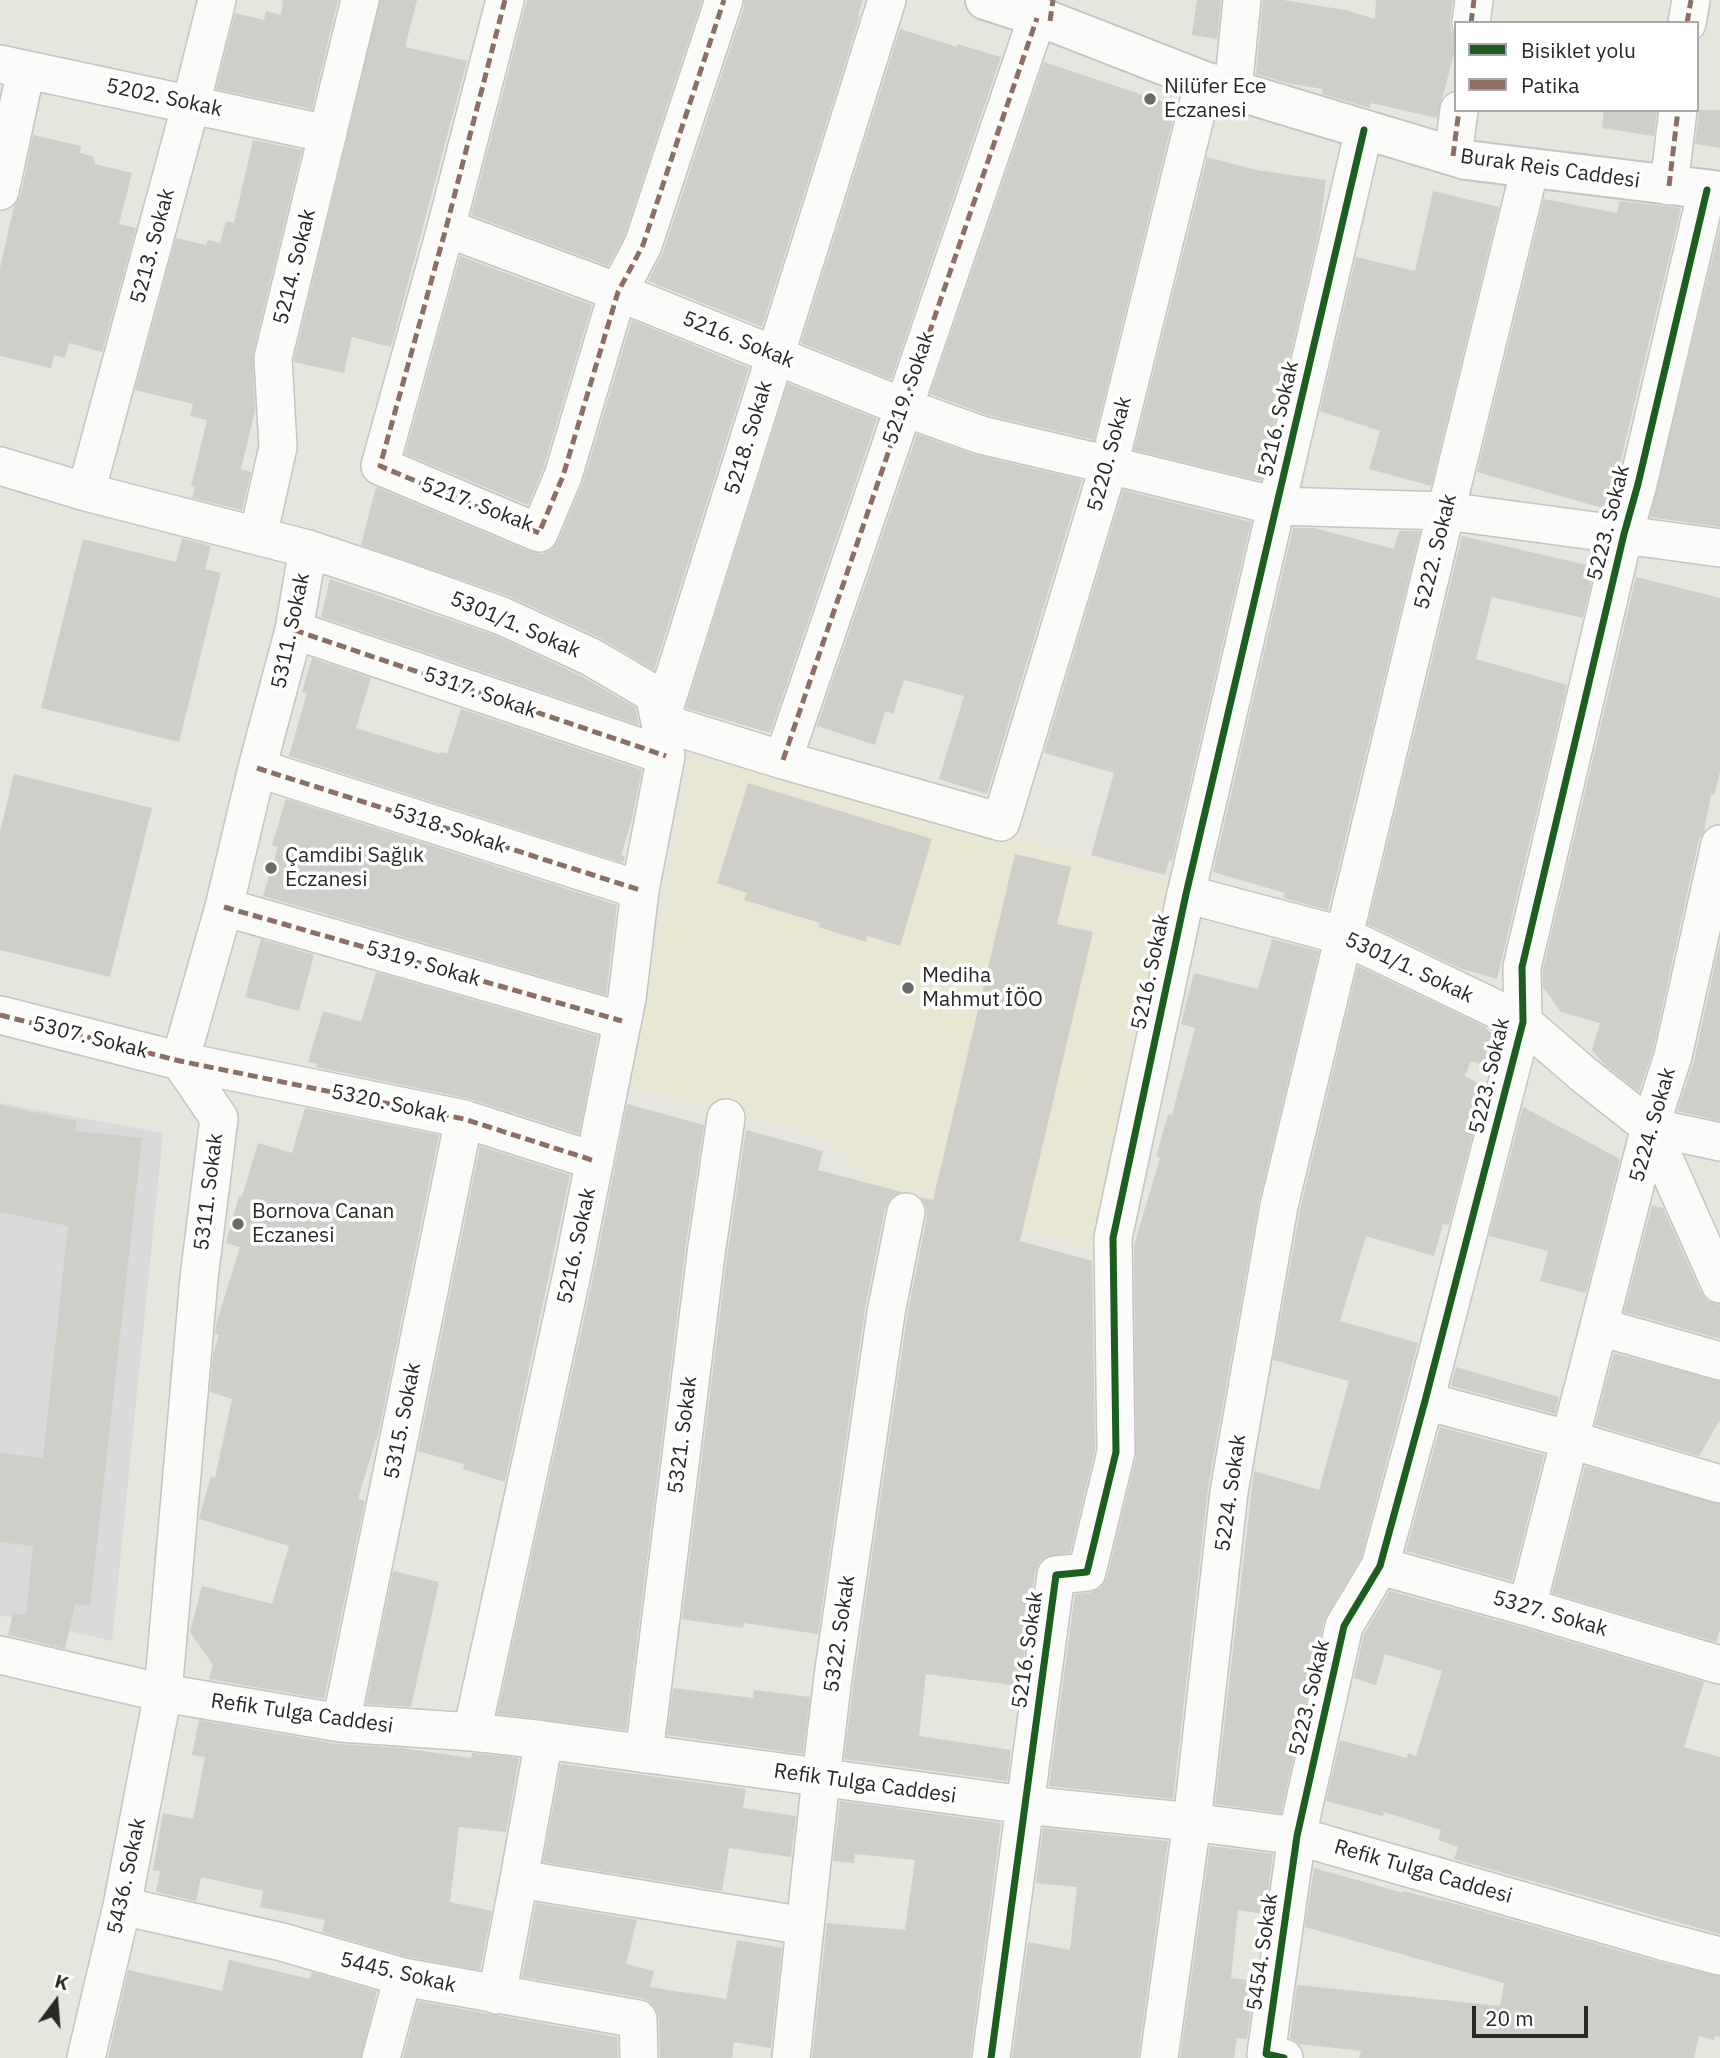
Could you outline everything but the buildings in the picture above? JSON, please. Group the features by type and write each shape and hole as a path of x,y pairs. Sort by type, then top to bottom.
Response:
{"main road":[{"name":"Burak Reis Caddesi","path":"985,0 1047,13 1218,85 1466,160 1714,190"}],"street":[{"name":"5213. Sokak","path":"86,492 217,0"},
{"name":"5214. Sokak","path":"258,536 278,447 273,358 360,0"},
{"name":"5217. Sokak","path":"505,0 380,466 540,533 563,476 618,292 643,245 724,0"},
{"name":"5218. Sokak","path":"663,739 775,354 887,0"},
{"name":"5220. Sokak","path":"783,760 1001,822 1110,465 1242,0"},
{"path":"1471,21 1474,0"},
{"path":"1687,21 1691,0"},
{"name":"5219. Sokak","path":"783,760 903,407 1047,13"},
{"name":"5202. Sokak","path":"13,67 328,134"},
{"path":"0,191 13,67"},
{"path":"1452,156 1459,112"},
{"path":"1669,186 1678,112"},
{"name":"5216. Sokak","path":"1025,1805 1056,1575 1087,1572 1116,1452 1112,1238 1186,894 1364,130"},
{"name":"5222. Sokak","path":"1344,936 1530,168"},
{"name":"5223. Sokak","path":"1297,1836 1344,1626 1380,1566 1523,1022 1522,967 1624,534 1714,190"},
{"name":"5216. Sokak","path":"446,228 618,292 903,407 981,435 1276,506 1446,511 1720,548"},
{"name":"5301/1. Sokak","path":"0,466 86,492 308,549 502,616 591,657 654,694 663,739"},
{"name":"5311. Sokak","path":"163,1693 199,1278 219,1118 180,1061 224,907 294,629 308,549"},
{"name":"5317. Sokak","path":"294,629 663,739"},
{"name":"5216. Sokak","path":"472,1732 595,1161 627,998 663,739"},
{"path":"663,739 783,760"},
{"name":"5318. Sokak","path":"257,768 640,890"},
{"name":"5224. Sokak","path":"1527,1607 1650,1127 1673,1056 1720,844"},
{"name":"5301/1. Sokak","path":"1186,894 1344,936 1523,1022 1650,1127 1720,1142"},
{"name":"5319. Sokak","path":"224,907 622,1021"},
{"name":"5224. Sokak","path":"1158,2058 1192,1822 1229,1492 1279,1206 1344,936"},
{"name":"5307. Sokak","path":"0,1015 180,1061"},
{"name":"5320. Sokak","path":"180,1061 464,1119 595,1161"},
{"name":"5321. Sokak","path":"644,1754 706,1254 726,1118"},
{"name":"5315. Sokak","path":"341,1723 464,1119"},
{"path":"1650,1127 1720,1284"},
{"name":"5322. Sokak","path":"791,2058 833,1677 884,1326 906,1212"},
{"path":"1600,1327 1720,1361"},
{"path":"1425,1402 1571,1440 1720,1484"},
{"name":"5327. Sokak","path":"1380,1566 1720,1665"},
{"name":"Refik Tulga Caddesi","path":"0,1655 163,1693 341,1723 544,1740 1025,1805 1297,1836 1720,1956"},
{"name":"5436. Sokak","path":"86,2058 122,1906 163,1693"},
{"path":"497,1995 544,1740"},
{"path":"991,2058 1025,1805"},
{"name":"5454. Sokak","path":"1272,2057 1297,1836"},
{"path":"519,1879 805,1926"},
{"name":"5445. Sokak","path":"122,1906 282,1942 403,1977 638,2019 639,2058"},
{"path":"381,2058 403,1977"}],"shaded area":[{"name":"Mediha Mahmut İÖO","path":"695,743 1193,888 1102,1252 883,1193 821,1137 630,1088"},
{"path":"0,1103 163,1133 112,1641 0,1615"}],"marked path":[{"path":"505,0 380,466 539,533 563,476 618,292 643,245 724,0"},
{"path":"1050,21 1053,0"},
{"path":"1471,21 1474,0"},
{"path":"1687,21 1691,0"},
{"path":"783,760 1037,18"},
{"path":"1453,156 1459,112"},
{"path":"1669,186 1678,112"},
{"path":"294,630 666,756"},
{"path":"257,768 640,890"},
{"path":"224,907 622,1021"},
{"path":"0,1015 180,1061 464,1119 595,1161"}],"cycle path":[{"path":"991,2058 1056,1575 1087,1572 1116,1452 1113,1238 1186,894 1364,130"},
{"path":"1284,2058 1266,2054 1297,1836 1344,1626 1380,1566 1523,1022 1522,967 1707,190"}],"place":[{"name":"Nilüfer Ece Eczanesi","path":"1150,99"},
{"name":"Çamdibi Sağlık Eczanesi","path":"271,868"},
{"name":"Mediha Mahmut İÖO","path":"908,988"},
{"name":"Bornova Canan Eczanesi","path":"238,1224"}]}
